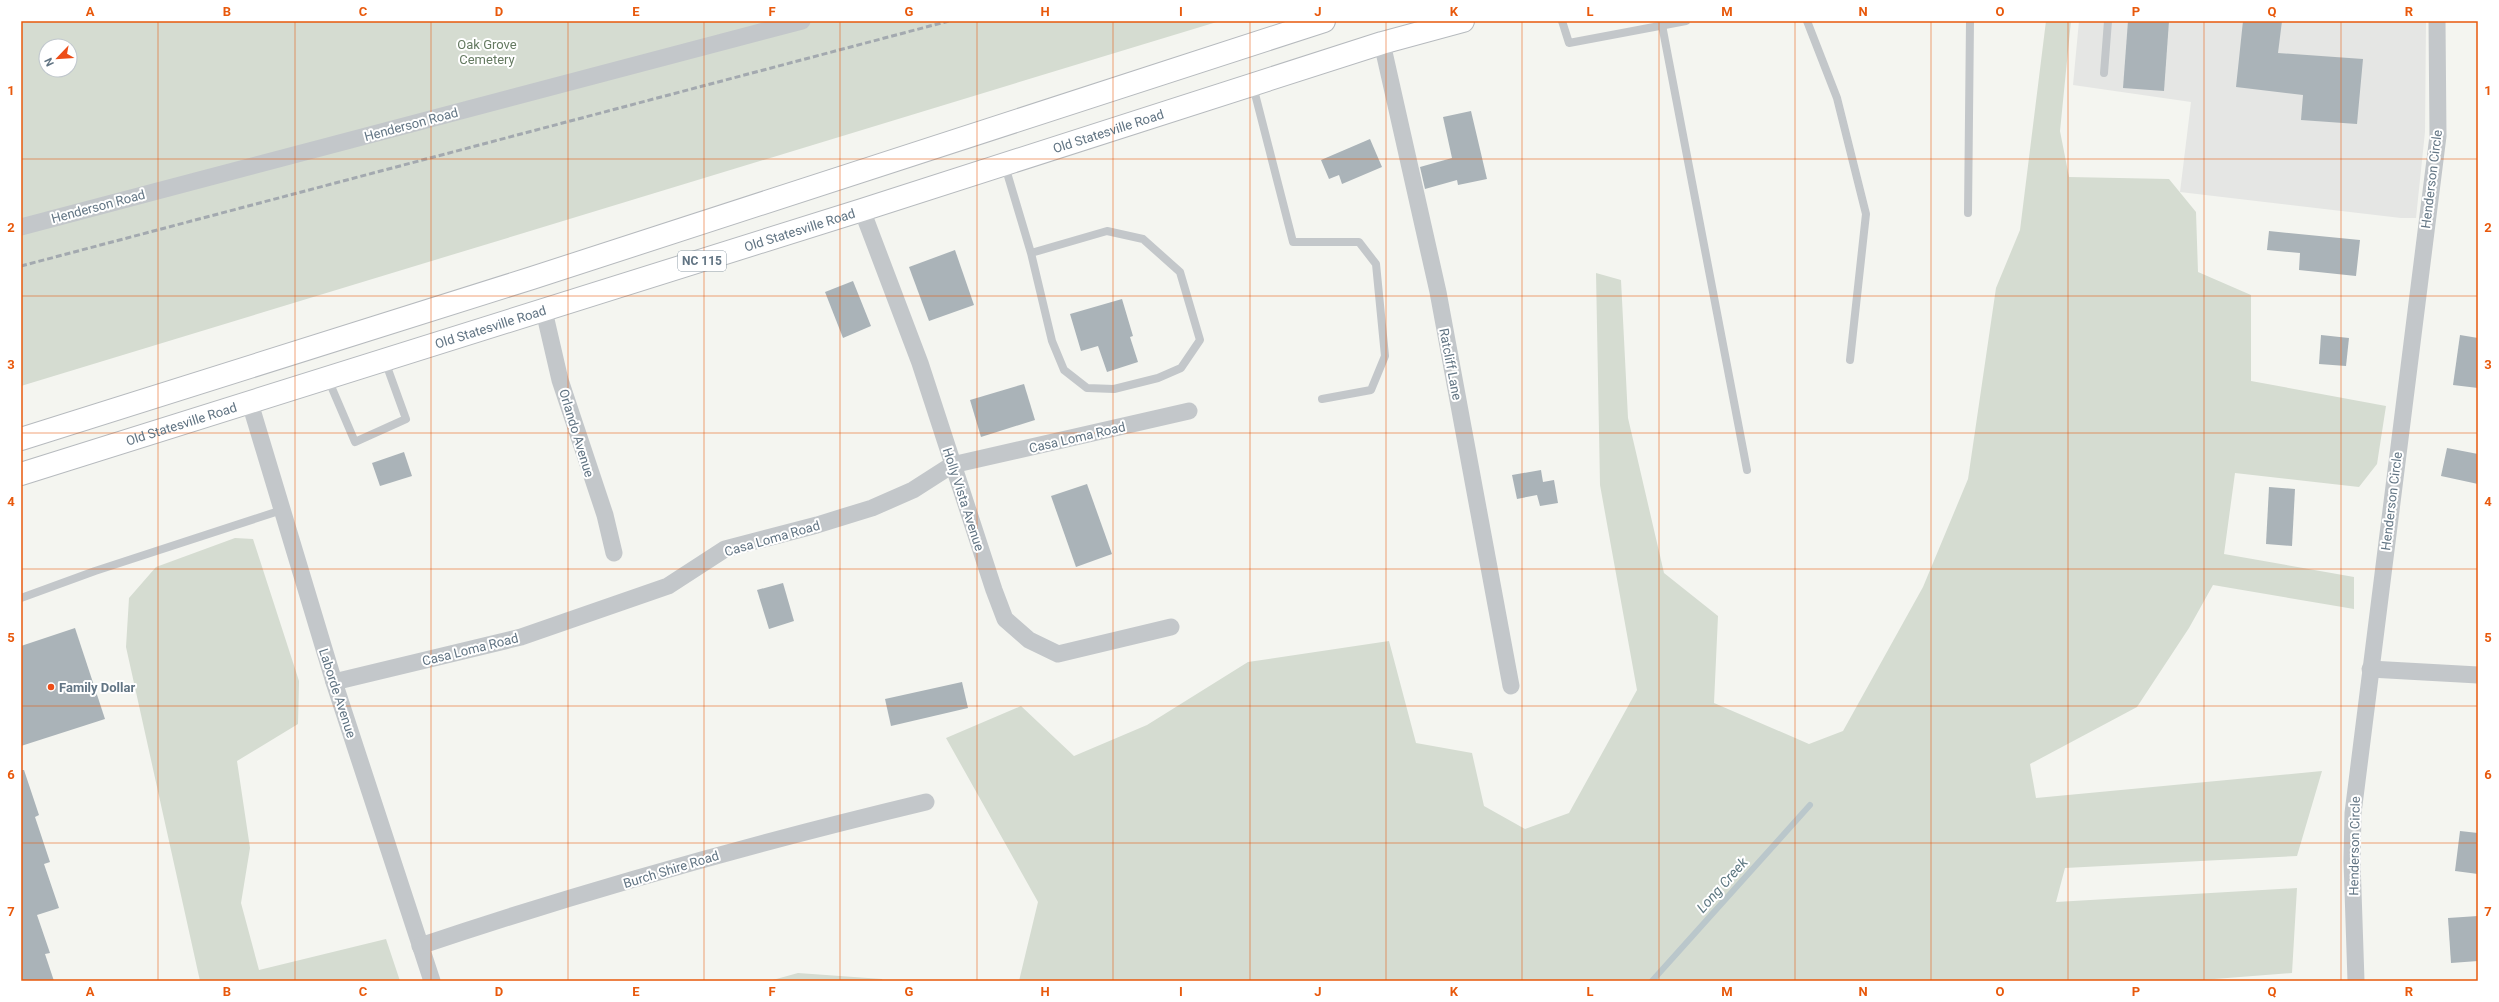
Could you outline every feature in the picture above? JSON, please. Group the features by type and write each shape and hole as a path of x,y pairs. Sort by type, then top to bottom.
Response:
{"main road":[{"path":"21,439 532,278 1324,21"},
{"name":"Old Statesville Road","path":"21,474 544,311 1253,86 1382,43 1463,21"}],"street":[{"name":"Henderson Road","path":"21,227 802,21"},
{"name":"Henderson Circle","path":"2356,981 2352,861 2353,813 2438,136 2437,21"},
{"name":"Ratcliff Lane","path":"1382,43 1438,292 1511,686"},
{"name":"Holly Vista Avenue","path":"862,210 920,363 952,465 1005,619 1029,640 1058,654 1171,626"},
{"name":"Orlando Avenue","path":"544,311 560,380 605,515 614,553"},
{"name":"Laborde Avenue","path":"250,403 334,682 432,981"},
{"name":"Casa Loma Road","path":"334,682 521,637 655,591 685,577 725,549 818,525 872,508 912,490 952,465 1189,411"},
{"path":"2370,669 2478,674"},
{"name":"Burch Shire Road","path":"420,946 512,915 724,853 926,802"}],"lane":[{"path":"1562,21 1569,43 1686,21"},
{"path":"1807,21 1837,98 1866,214 1850,360"},
{"path":"1968,213 1970,21"},
{"path":"2104,73 2108,21"},
{"path":"1662,26 1747,470"},
{"path":"1253,86 1293,242 1359,242 1376,264 1385,356 1371,390 1322,399"},
{"path":"1004,165 1031,253 1052,341 1064,370 1087,388 1114,389 1164,376 1181,368 1200,340 1180,272 1144,239 1106,231 1031,253"},
{"path":"328,379 355,442 406,419 385,361"},
{"path":"21,598 95,571 282,510"}],"shaded area":[{"path":"2079,21 2426,21 2425,132 2416,218 2401,218 2180,192 2191,102 2073,85"}],"green space":[{"name":"Oak Grove Cemetery","path":"21,21 1220,21 21,386"},
{"path":"2046,21 2071,21 2060,131 2069,177 2169,179 2196,212 2198,272 2251,295 2251,381 2386,406 2377,464 2359,487 2235,473 2224,554 2354,577 2354,609 2213,585 2189,628 2137,707 2030,764 2036,798 2322,771 2297,856 2065,868 2056,902 2297,888 2292,973 2189,981 1019,981 1038,902 946,738 1021,706 1074,756 1147,725 1248,662 1389,641 1416,743 1472,753 1484,806 1525,829 1569,813 1637,690 1600,485 1596,273 1621,280 1628,418 1664,573 1718,616 1714,703 1809,744 1843,731 1923,587 1968,479 1996,288 2020,230"},
{"path":"235,538 253,539 299,681 298,724 237,761 250,848 241,903 259,970 386,939 400,981 200,981 126,647 129,598 156,567"},
{"path":"798,973 882,979 883,981 769,981"}],"building":[{"path":"2128,21 2169,21 2164,91 2123,88"},
{"path":"2243,21 2282,21 2278,53 2363,59 2357,124 2301,120 2303,95 2236,87"},
{"path":"1471,111 1487,179 1458,185 1457,180 1425,189 1420,167 1452,158 1443,117"},
{"path":"1370,139 1382,167 1342,184 1339,175 1329,179 1321,160"},
{"path":"2269,231 2360,240 2356,276 2299,270 2300,253 2267,250"},
{"path":"955,250 974,305 929,321 909,267"},
{"path":"853,281 871,326 843,338 825,292"},
{"path":"1122,299 1133,336 1130,337 1138,362 1107,372 1098,346 1081,351 1070,314"},
{"path":"2321,335 2349,338 2346,366 2319,364"},
{"path":"2460,335 2478,338 2478,388 2453,385"},
{"path":"1024,384 1035,420 981,437 970,400"},
{"path":"2447,448 2478,454 2478,484 2441,476"},
{"path":"404,452 412,476 380,486 372,463"},
{"path":"1541,470 1543,482 1554,480 1558,503 1540,506 1537,495 1517,499 1512,475"},
{"path":"1087,484 1112,554 1076,567 1051,496"},
{"path":"2269,487 2295,489 2292,546 2266,544"},
{"path":"783,583 794,621 769,629 757,590"},
{"path":"75,628 105,719 21,746 21,646"},
{"path":"962,682 968,708 891,726 885,699"},
{"path":"21,770 24,770 39,815 35,817 50,862 44,864 59,908 37,915 50,953 45,954 54,981 21,981"},
{"path":"2460,831 2478,833 2478,874 2455,871"},
{"path":"2478,916 2478,961 2451,963 2448,918"}],"waterway":[{"name":"Long Creek","path":"1652,981 1810,805"}],"railway":[{"path":"21,266 949,21"}],"place":[{"name":"Family Dollar","path":"51,687"}]}
